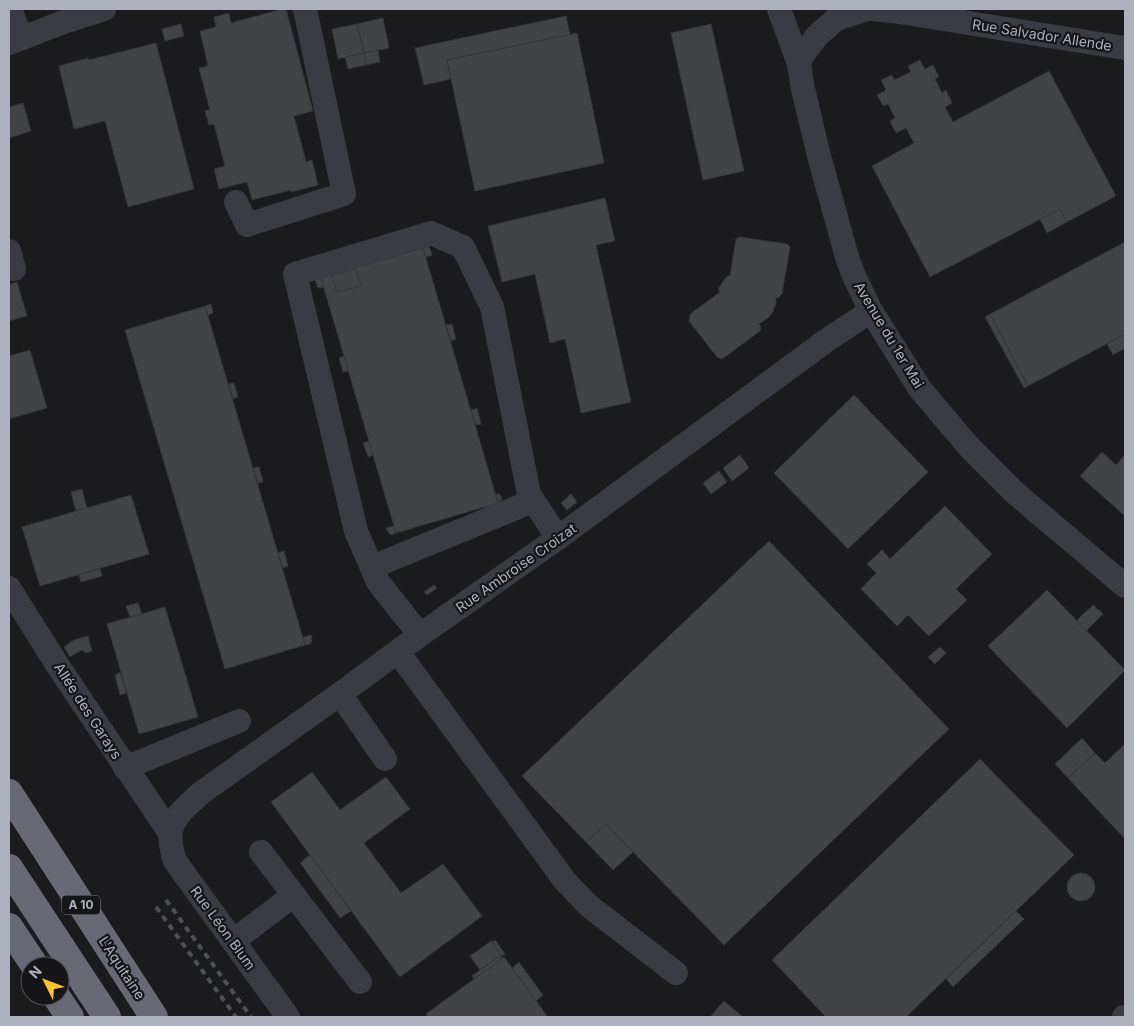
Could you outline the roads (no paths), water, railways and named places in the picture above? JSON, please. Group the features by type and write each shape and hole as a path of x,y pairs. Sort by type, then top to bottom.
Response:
{"highway":[{"name":"L'Aquitaine","path":"9,793 154,1017"},
{"path":"9,868 107,1017"},
{"path":"9,927 28,956"},
{"path":"63,1006 70,1017"}],"street":[{"path":"10,9 15,40 104,9"},
{"path":"236,202 247,225 344,194 305,9"},
{"name":"Avenue du 1er Mai","path":"779,9 799,64 802,89 847,257 871,311 920,389 970,448 1014,492 1125,586"},
{"path":"799,64 802,56 817,36 836,19 867,9"},
{"name":"Rue Salvador Allende","path":"870,9 893,11 1125,48"},
{"path":"420,636 378,582 356,531 295,274 431,233 463,247 492,307 528,494 558,538"},
{"name":"Rue Ambroise Croizat","path":"170,833 174,821 201,794 558,538 827,340 871,311"},
{"path":"372,567 533,501"},
{"name":"Allée des Garays","path":"9,588 125,768 170,833"},
{"path":"398,652 565,881 589,906 676,973"},
{"path":"340,694 385,759"},
{"path":"125,768 239,721"},
{"name":"Rue Léon Blum","path":"170,833 170,848 175,861 288,1017"},
{"path":"260,852 360,982"},
{"path":"233,941 294,895"}],"railway":[{"path":"166,900 251,1017"},
{"path":"156,907 236,1017"}]}
